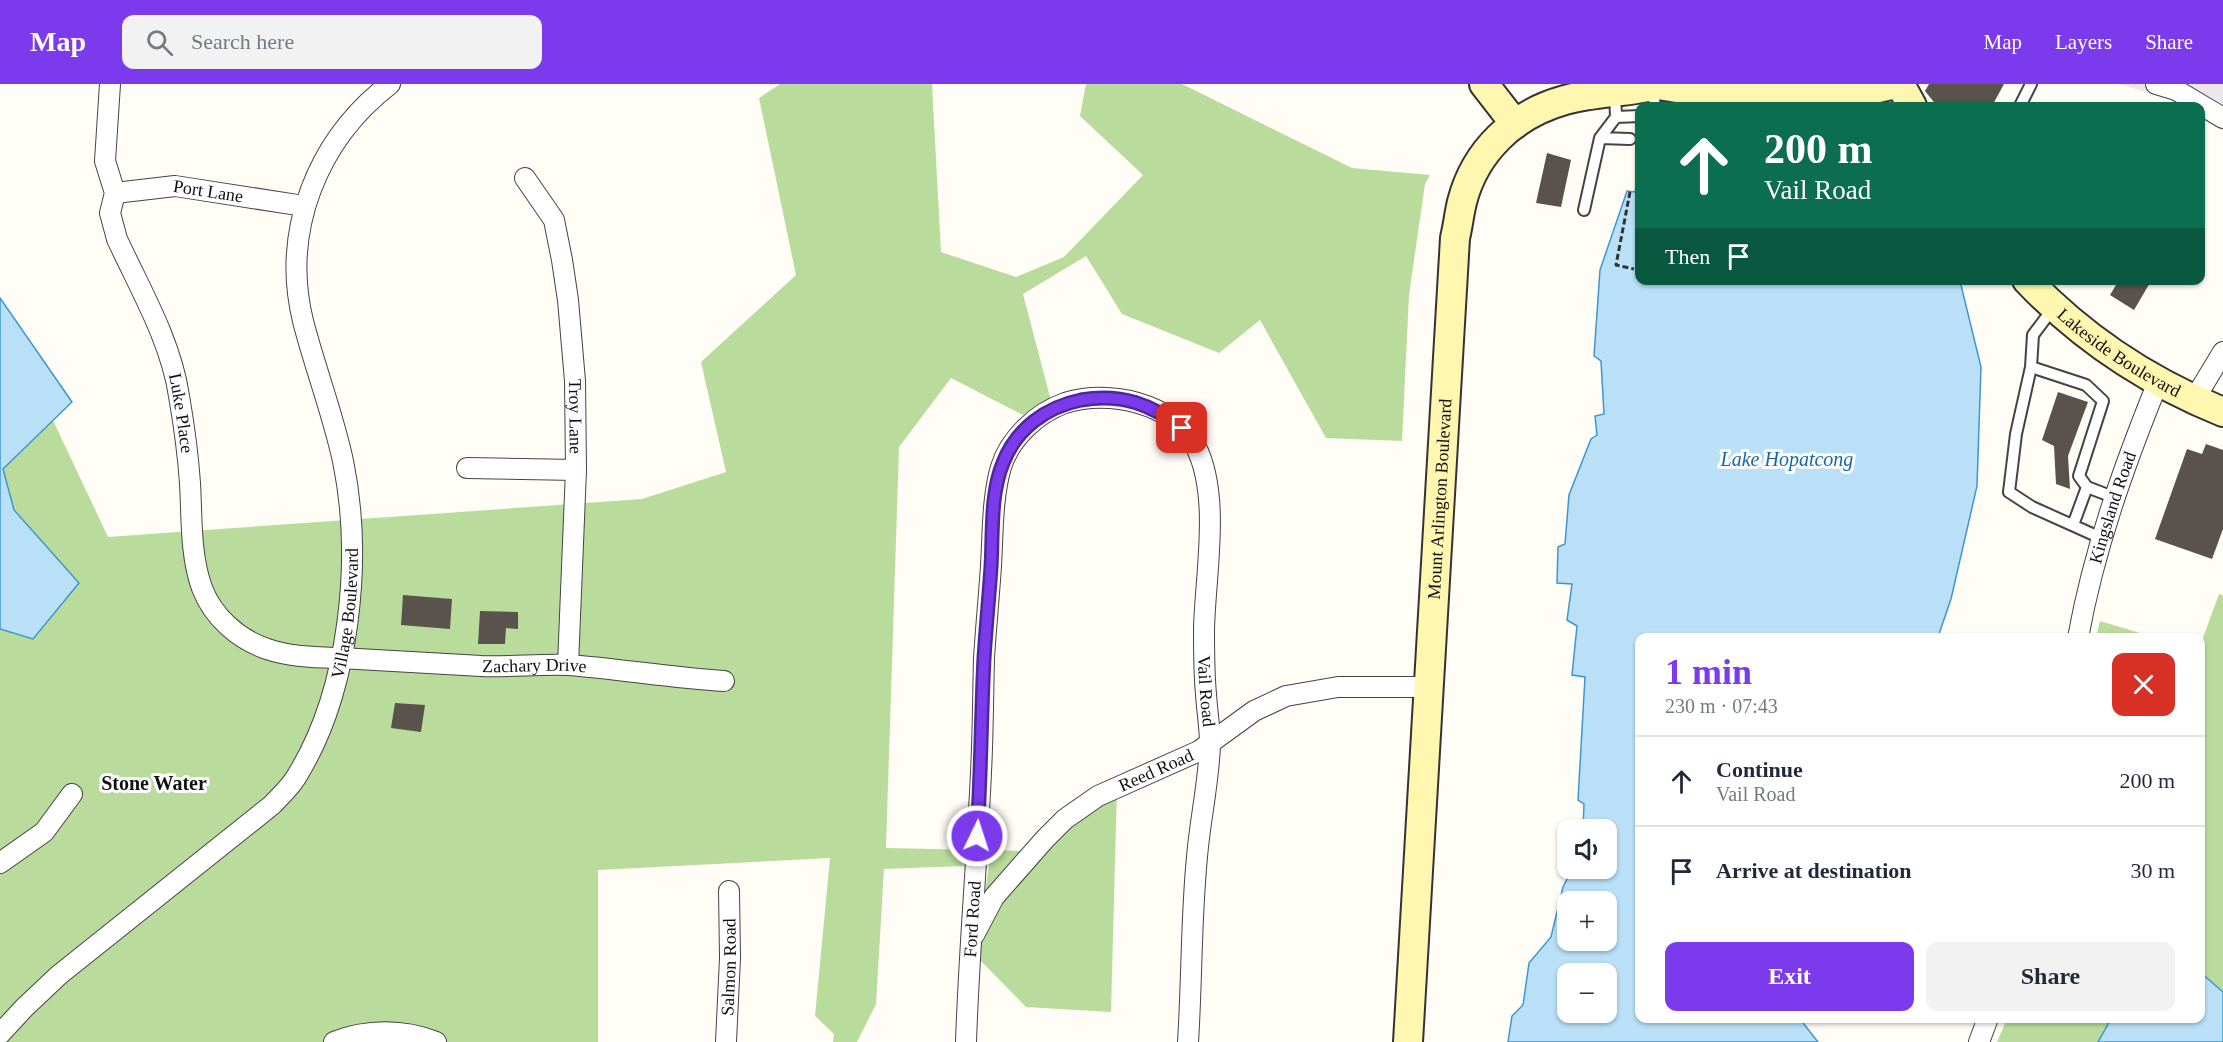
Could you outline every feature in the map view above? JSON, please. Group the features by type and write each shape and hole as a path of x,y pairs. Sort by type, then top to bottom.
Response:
{"main road":[{"path":"1484,84 1515,124"},
{"path":"1640,93 1744,91 1850,101 1887,89 1906,102"},
{"name":"Mount Arlington Boulevard","path":"1408,1042 1455,238 1462,202 1472,174 1489,147 1515,124 1534,112 1566,100 1640,93"},
{"name":"Lakeside Boulevard","path":"2032,285 2054,307 2095,341 2158,382 2223,412"}],"street":[{"name":"Luke Place","path":"110,84 105,160 115,193 110,213 117,239 163,339 179,393 188,460 194,548 202,588 209,602 230,628 240,636 264,648 305,658 343,658"},
{"name":"Village Boulevard","path":"0,1034 59,975 272,805 297,777 316,743 343,658 350,596 352,537 343,462 303,320 296,265 304,206 328,153 360,111 390,84"},
{"path":"2156,84 2176,90 2196,102"},
{"path":"2205,107 2223,118"},
{"name":"Troy Lane","path":"525,178 554,220 562,260 575,381 576,470 568,665"},
{"name":"Port Lane","path":"115,193 176,186 304,206"},
{"path":"2194,400 2223,352"},
{"name":"Kingsland Road","path":"2079,633 2091,575 2113,497 2158,382"},
{"name":"Vail Road","path":"1108,398 1145,405 1162,412 1182,428 1195,443 1204,464 1209,494 1209,546 1204,627 1205,692 1210,743 1194,886 1188,1042"},
{"name":"Ford Road","path":"966,1042 981,772 984,658 996,491 1002,464 1015,440 1036,418 1064,404 1108,398"},
{"path":"467,468 576,470"},
{"name":"Zachary Drive","path":"343,658 483,666 568,665 724,681"},
{"name":"Reed Road","path":"970,941 994,897 1038,846 1065,819 1098,796 1199,751 1254,711 1286,696 1338,687 1429,687"},
{"path":"0,863 44,832 72,794"},
{"name":"Salmon Road","path":"726,1042 730,958 729,891"},
{"path":"1979,1042 1986,1023"},
{"path":"334,1042 361,1034 385,1032 412,1034 436,1042"}],"lane":[{"path":"2021,102 2031,84"},
{"path":"1584,210 1600,138 1640,93"},
{"path":"1600,138 1630,139"},
{"path":"2054,307 2033,334 2031,367 2016,434 2009,492 2032,507 2102,538"},
{"path":"2031,367 2086,385 2103,401 2079,476 2087,487 2113,497"},
{"path":"2073,525 2087,487"}],"path":[{"path":"1630,192 1616,265 1634,269"}],"shaded area":[{"path":"2119,84 2223,84 2223,131 2205,120 2205,102 2177,102"}],"green space":[{"path":"780,84 932,84 941,252 1016,277 1064,257 1143,175 1080,116 1086,84 1182,84 1352,168 1430,175 1425,184 1409,295 1402,441 1326,438 1260,320 1219,353 1122,314 1086,256 1023,294 1050,397 1023,415 951,378 899,447 886,848 1034,851 1117,787 1111,1012 1026,1007 976,956 989,865 884,869 876,1004 857,1042 833,1042 834,1034 815,1016 830,858 598,870 598,1042 0,1042 0,308 108,537 642,499 726,472 701,362 796,275 759,98"},
{"path":"2219,594 2223,595 2223,1042 1997,1042 2005,1023 2205,1023 2205,633"},
{"path":"2100,621 2140,633 2097,633"}],"water":[{"name":"Lake Hopatcong","path":"1627,191 1635,192 1635,285 1961,285 1981,367 1977,486 1951,599 1939,633 1635,633 1635,1023 1803,1023 1818,1042 1508,1042 1512,1016 1523,1005 1529,963 1551,937 1557,912 1557,951 1617,951 1617,891 1562,891 1567,879 1617,879 1617,819 1583,819 1584,804 1578,800 1585,677 1572,675 1577,626 1567,620 1572,584 1557,583 1558,547 1565,544 1569,495 1591,439 1597,435 1595,416 1604,414 1601,361 1594,356 1600,270"},
{"path":"0,298 72,402 3,469 14,510 79,583 33,639 0,629"},
{"path":"2205,976 2223,992 2223,1042 2098,1042 2109,1023 2205,1023"}],"building":[{"path":"1929,84 2004,84 1994,102 1934,102 1925,91"},
{"path":"1547,153 1571,160 1561,207 1536,203"},
{"path":"2116,285 2149,285 2134,310 2110,295"},
{"path":"2058,392 2088,402 2068,456 2070,489 2056,484 2054,446 2042,440"},
{"path":"2206,444 2223,450 2223,529 2212,559 2155,539 2187,449 2202,454"},
{"path":"403,595 452,599 450,629 401,625"},
{"path":"480,611 518,612 518,629 506,628 505,644 478,644"},
{"path":"395,703 425,705 421,732 391,728"}],"district":[{"name":"Stone Water","path":"154,783"}],"route":[{"path":"977,836 984,658 993,521 1002,464 1015,440 1036,418 1064,404 1090,399 1117,398 1162,412 1182,428"}]}
